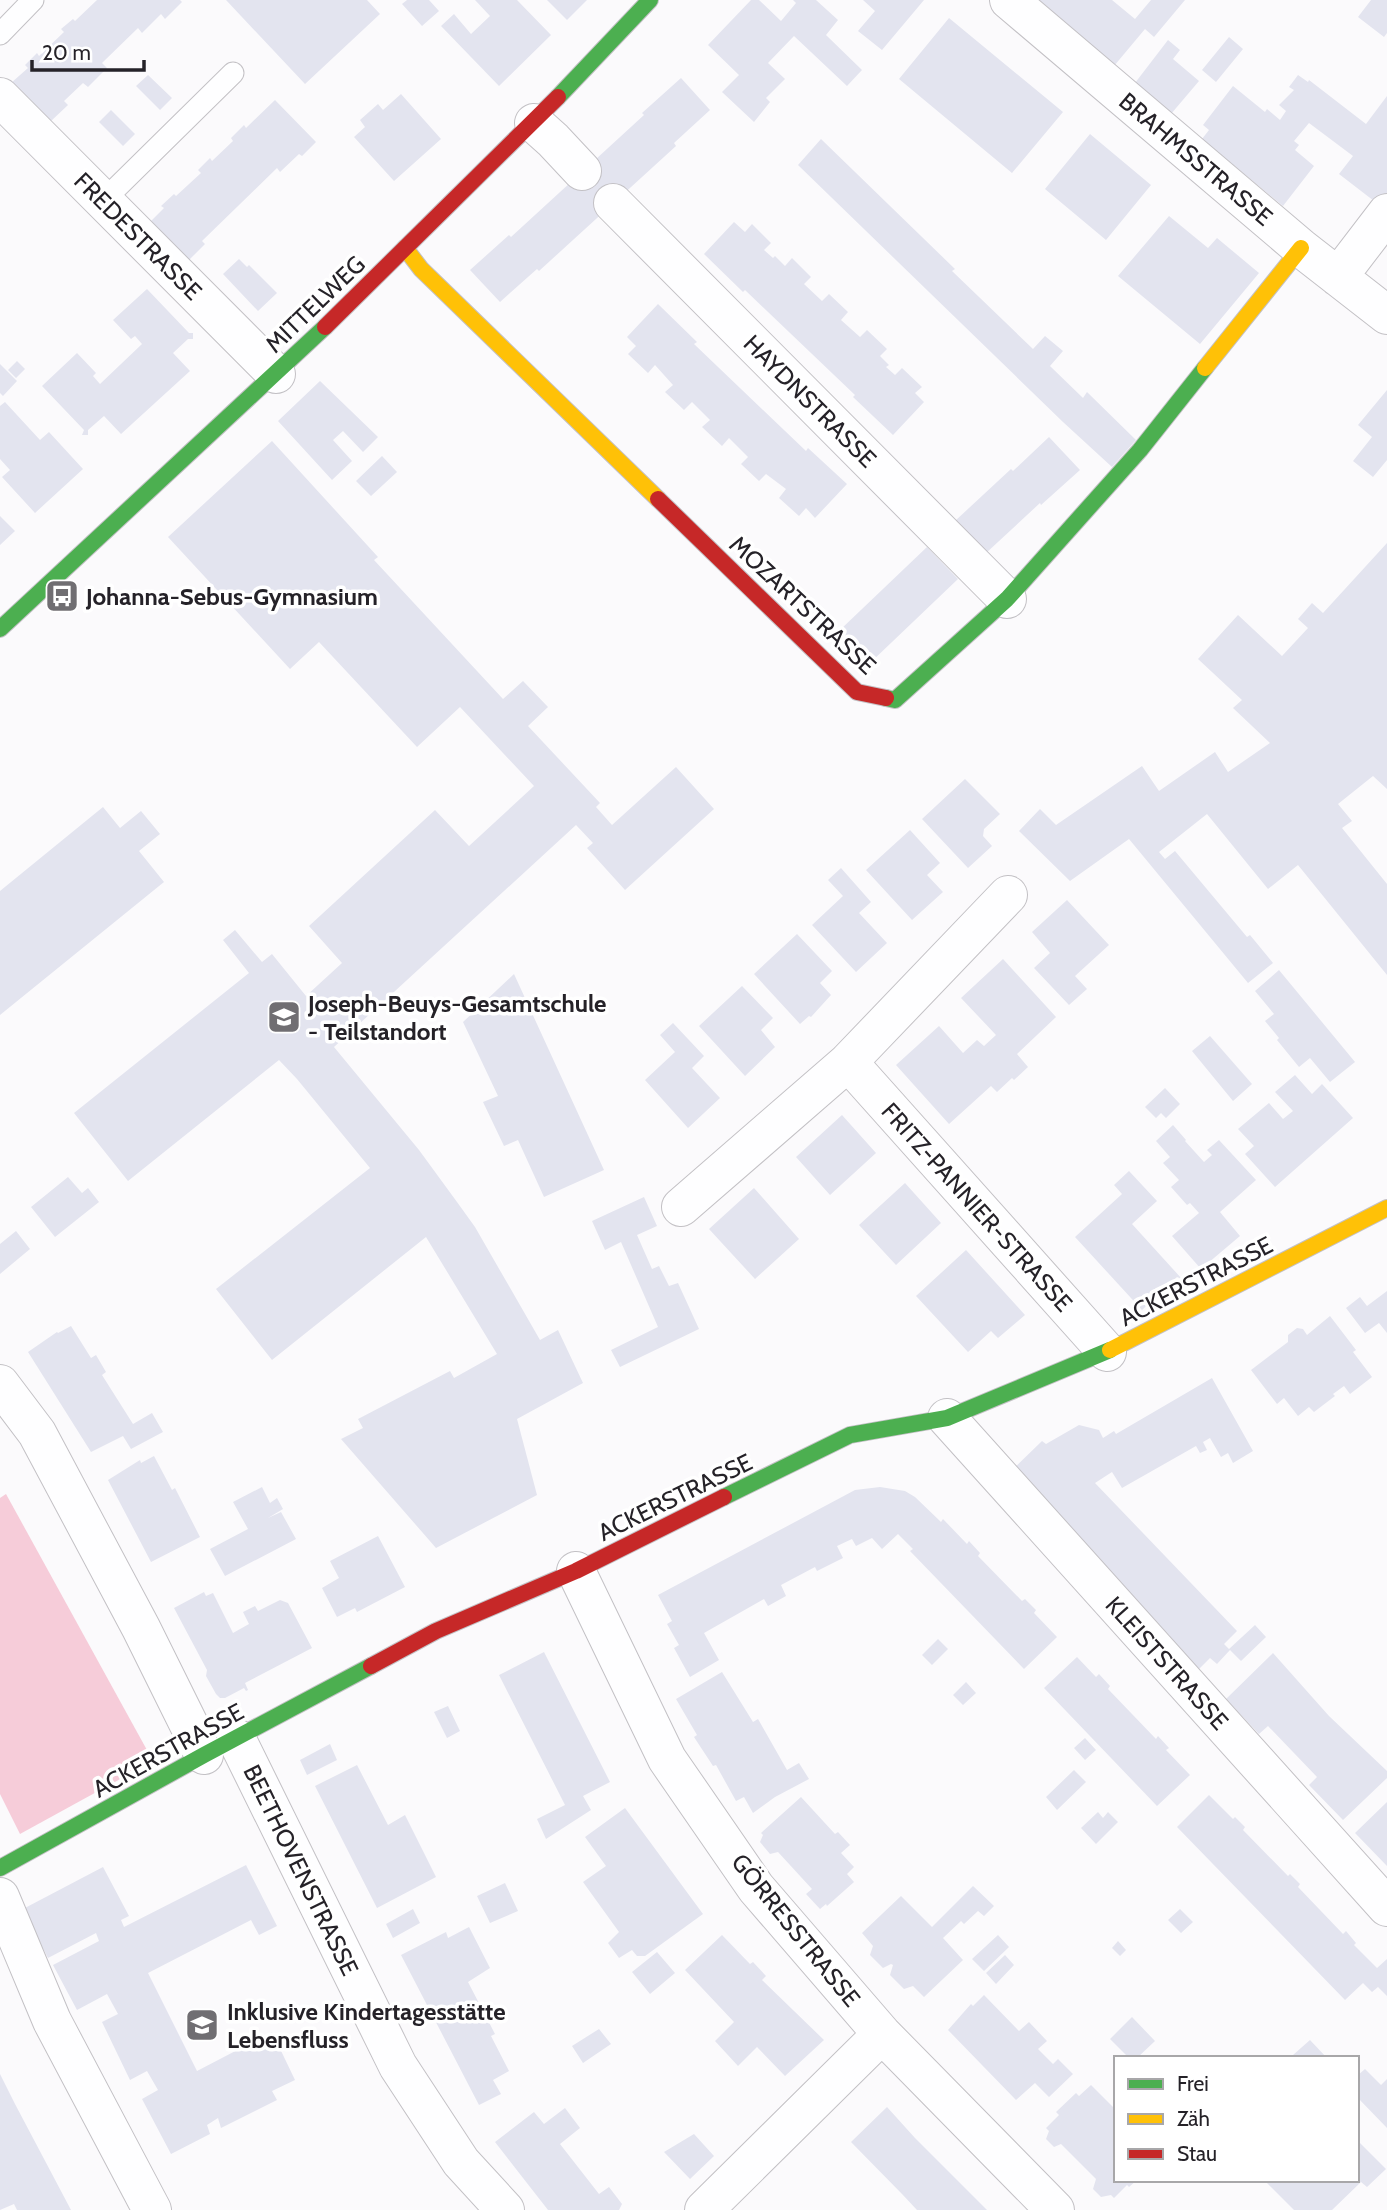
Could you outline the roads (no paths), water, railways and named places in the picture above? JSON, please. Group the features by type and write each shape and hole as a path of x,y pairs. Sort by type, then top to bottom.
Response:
{"street":[{"name":"MITTELWEG","path":"0,629 276,374 534,123 650,0"},
{"name":"BRAHMSSTRASSE","path":"1009,0 1301,248 1387,315"},
{"name":"FREDESTRASSE","path":"0,97 276,374"},
{"path":"534,123 582,171"},
{"name":"HAYDNSTRASSE","path":"613,203 1007,599"},
{"path":"1338,277 1387,213"},
{"name":"MOZARTSTRASSE","path":"405,248 421,269 857,692 895,700 1007,599 1140,450 1301,248"},
{"path":"681,1207 848,1062 1008,895"},
{"name":"FRITZ-PANNIER-STRASSE","path":"848,1062 1107,1352"},
{"name":"ACKERSTRASSE","path":"0,1868 436,1632 576,1571 850,1435 947,1418 1107,1352 1387,1208"},
{"name":"BEETHOVENSTRASSE","path":"0,1384 37,1433 141,1628 220,1747 398,2066 461,2162 505,2210"},
{"name":"KLEISTSTRASSE","path":"947,1418 1387,1908"},
{"name":"GÖRRESSTRASSE","path":"576,1571 667,1759 756,1888 882,2034 1055,2210"},
{"path":"0,1897 52,2021 152,2210"},
{"path":"704,2210 882,2034"}],"lane":[{"path":"0,34 33,0"},
{"path":"103,201 233,73"}],"place":[{"name":"Johanna-Sebus-Gymnasium","path":"62,596"},
{"name":"Joseph-Beuys-Gesamtschule - Teilstandort","path":"284,1017"},
{"name":"Inklusive Kindertagesstätte Lebensfluss","path":"202,2025"}]}
